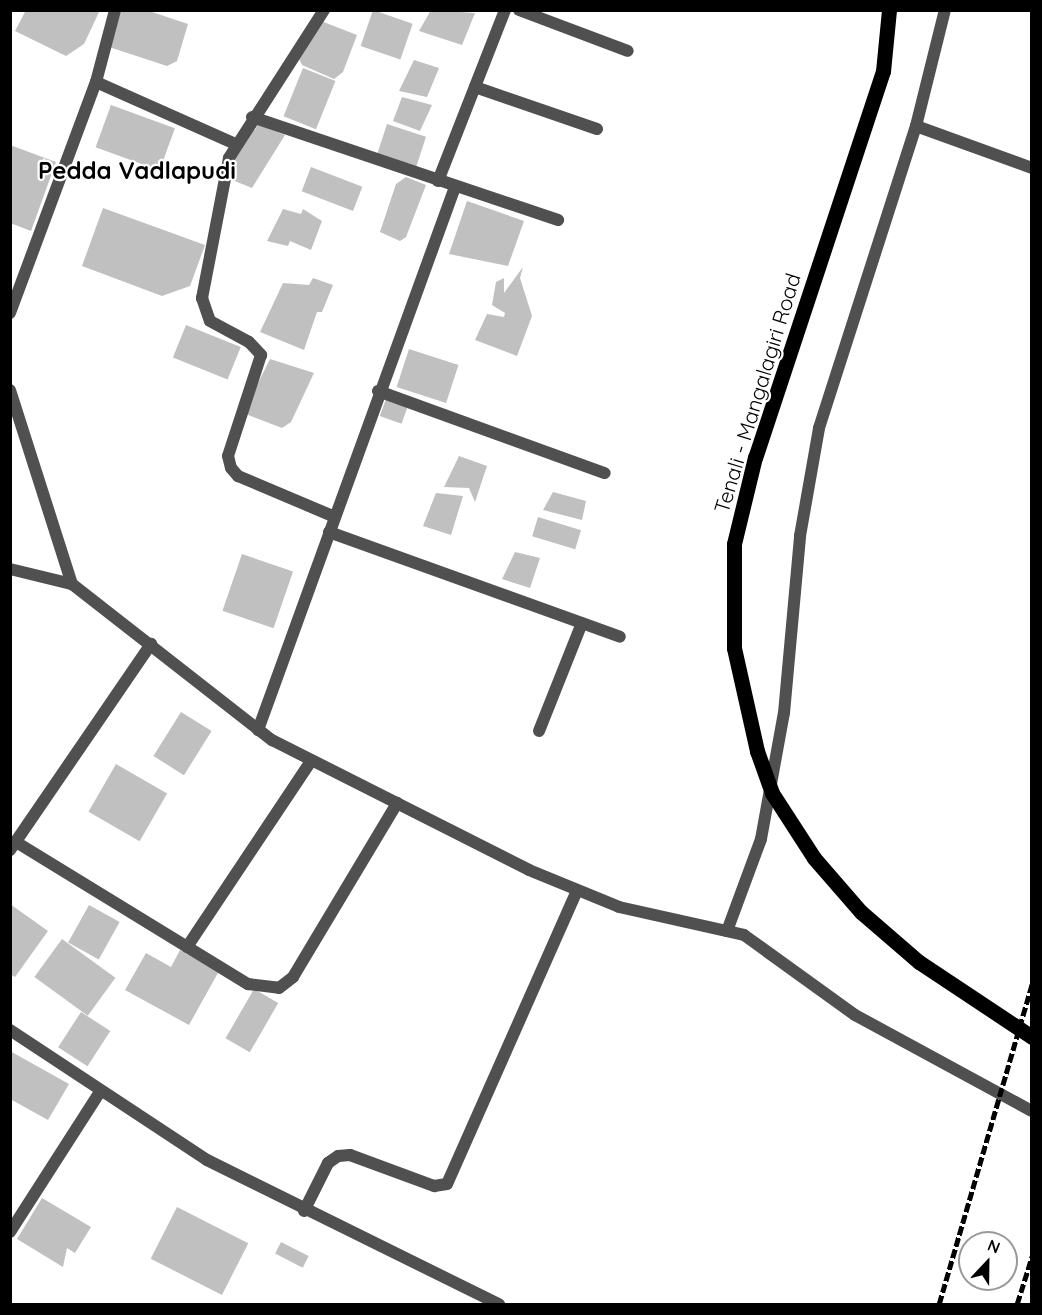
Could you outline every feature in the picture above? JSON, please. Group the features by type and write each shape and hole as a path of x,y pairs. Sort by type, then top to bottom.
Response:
{"main road":[{"name":"Tenali - Mangalagiri Road","path":"889,10 883,71 755,458 734,544 734,648 757,751 772,793 814,858 861,912 919,962 1032,1037"}],"street":[{"path":"10,313 96,82 115,10"},
{"path":"324,10 235,144 221,185 202,298 210,321 249,342 261,355 228,456 231,468 238,476 335,517"},
{"path":"438,181 505,10"},
{"path":"519,10 628,51"},
{"path":"727,931 745,891 763,827 784,713 796,572 817,438 916,126 945,10"},
{"path":"96,82 235,144"},
{"path":"475,87 597,129"},
{"path":"252,117 558,220"},
{"path":"916,126 1032,168"},
{"path":"258,730 378,390 455,187"},
{"path":"10,390 72,584"},
{"path":"378,390 605,472"},
{"path":"329,532 621,637"},
{"path":"10,569 72,584 258,730 311,760 578,890 620,907 727,931 773,953 855,1015 1032,1111"},
{"path":"539,731 582,623"},
{"path":"151,644 13,846 248,984 279,988 293,977 398,804"},
{"path":"187,947 311,760"},
{"path":"304,1211 328,1163 338,1156 350,1155 434,1186 447,1184 578,890"},
{"path":"10,1030 100,1092 207,1160 304,1211 499,1305"},
{"path":"10,1232 100,1092"}],"building":[{"path":"26,10 100,10 84,44 66,56 15,31"},
{"path":"121,10 146,10 188,24 177,61 167,66 109,47"},
{"path":"373,10 413,24 400,60 361,46"},
{"path":"431,10 475,13 462,45 419,31"},
{"path":"321,21 357,35 343,72 334,79 302,65 296,52"},
{"path":"414,60 439,68 427,97 399,91"},
{"path":"303,68 335,81 316,129 284,116"},
{"path":"402,97 432,105 420,131 393,121"},
{"path":"111,105 175,128 160,171 96,147"},
{"path":"258,124 285,135 252,188 225,177 249,126 255,130"},
{"path":"387,124 426,137 415,170 376,157"},
{"path":"10,145 56,162 31,231 10,223"},
{"path":"311,167 362,187 353,211 302,191"},
{"path":"406,177 426,185 406,237 400,241 380,232 396,184"},
{"path":"467,201 524,221 508,266 449,254"},
{"path":"103,208 205,245 190,286 162,296 82,266"},
{"path":"283,209 301,214 303,209 322,221 311,250 290,241 288,246 267,241"},
{"path":"523,267 520,278 532,316 517,356 475,340 487,314 504,317 505,313 492,305 496,282 504,278 504,293"},
{"path":"313,278 333,285 322,312 317,312 304,350 260,332 283,283 309,285"},
{"path":"186,325 241,347 228,380 173,357"},
{"path":"409,349 458,365 446,403 397,387"},
{"path":"270,359 314,373 291,422 282,428 243,413"},
{"path":"386,399 408,407 401,424 380,416"},
{"path":"459,456 487,466 475,502 469,488 444,487"},
{"path":"553,492 586,501 582,520 543,510"},
{"path":"436,493 463,496 451,535 423,526"},
{"path":"538,517 581,530 575,549 532,536"},
{"path":"515,552 540,558 530,588 502,579"},
{"path":"242,554 293,572 274,628 222,611"},
{"path":"181,712 212,731 184,775 153,756"},
{"path":"116,764 167,794 140,841 88,812"},
{"path":"10,904 48,931 15,977 10,974"},
{"path":"89,905 120,922 99,960 68,943"},
{"path":"62,939 115,978 88,1016 34,977"},
{"path":"180,950 219,971 189,1025 125,990 146,953 171,967"},
{"path":"254,989 278,1003 250,1052 226,1038"},
{"path":"81,1012 110,1031 87,1066 58,1047"},
{"path":"10,1051 69,1084 48,1120 10,1099"},
{"path":"42,1198 91,1227 75,1253 67,1248 63,1267 17,1239"},
{"path":"177,1207 248,1243 222,1295 151,1259"},
{"path":"281,1242 309,1256 303,1268 275,1254"}],"railway":[{"path":"939,1304 1032,984"},
{"path":"1017,1304 1032,1256"}],"district":[{"name":"Pedda Vadlapudi","path":"137,171"}]}
